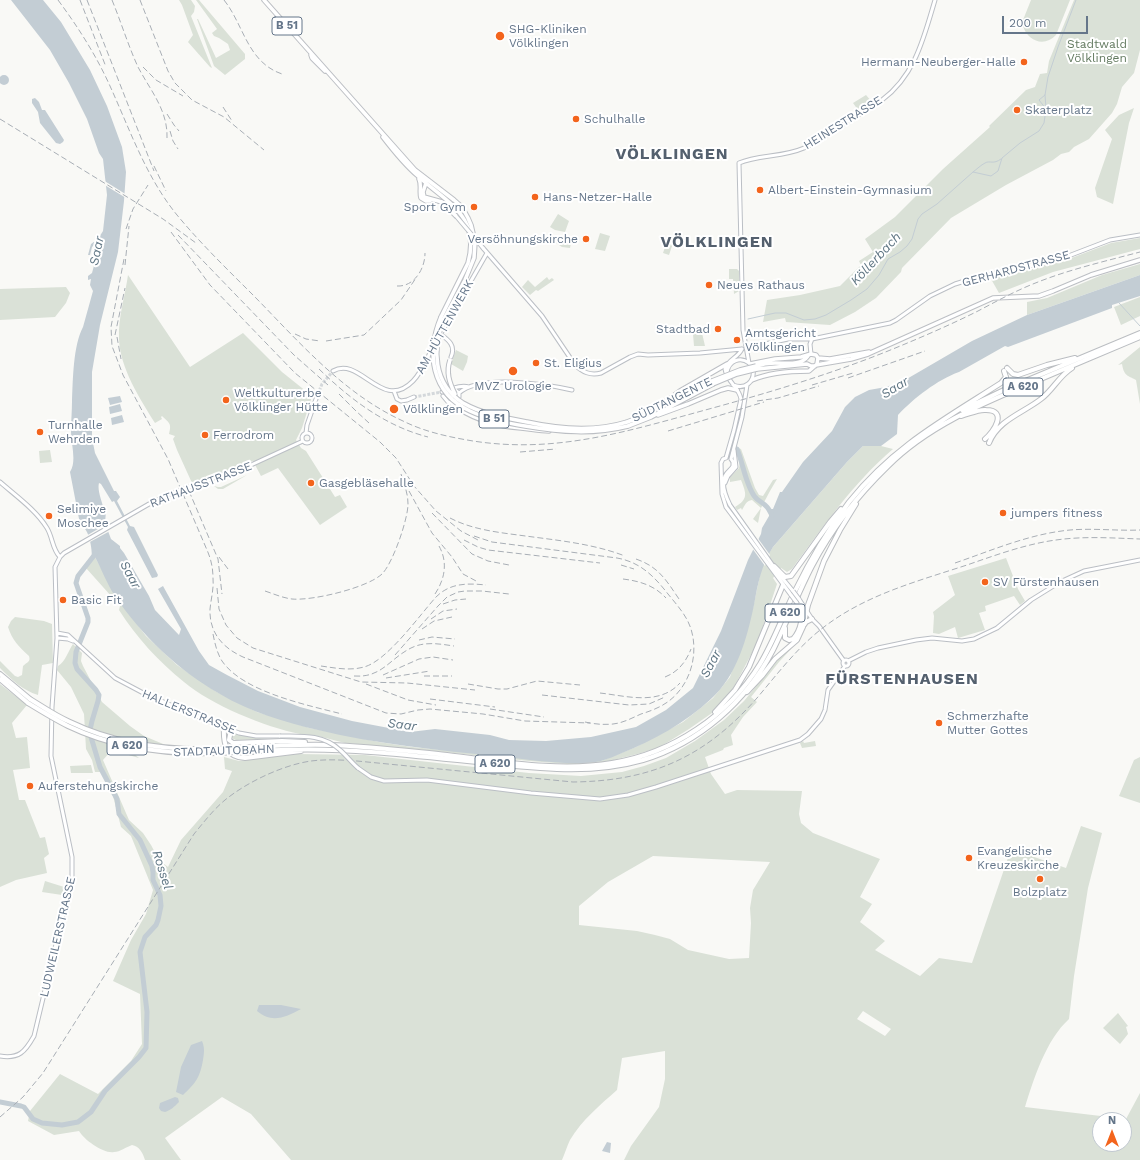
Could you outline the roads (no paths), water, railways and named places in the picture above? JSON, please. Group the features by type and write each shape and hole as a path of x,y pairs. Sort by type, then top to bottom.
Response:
{"highway":[{"name":"A 620","path":"1086,358 1140,333"},
{"name":"A 620","path":"959,413 1000,392 1140,337"},
{"path":"949,419 1001,383 1006,376 1006,369 1013,374 1018,375 1058,362 1086,358"},
{"path":"989,443 997,430 1010,418 1041,399 1068,370 1086,358"},
{"path":"949,419 959,413 985,410 993,411 997,414 997,424 985,439"},
{"name":"A 620","path":"636,760 666,747 702,726 718,714 733,699 759,666 795,590 819,547 858,491 891,458 916,438 940,422 949,419"},
{"name":"A 620","path":"224,728 226,747 231,754 237,757 245,758 326,747 354,748 564,766 597,765 636,760 668,751 710,725 735,703 747,689 772,651 801,587 844,515 893,461 949,419"},
{"path":"803,627 819,574 831,545 868,487"},
{"path":"774,566 778,574 785,577 791,576 830,522 858,491"},
{"path":"702,726 707,719 724,703 749,667 783,585"},
{"path":"786,622 784,636 787,639 792,639 796,635 801,622 802,613 798,604"},
{"path":"735,703 750,689 775,659 797,640 806,622 812,619"},
{"name":"A 620","path":"0,674 29,701"},
{"name":"A 620","path":"0,679 29,701"},
{"name":"STADTAUTOBAHN","path":"29,701 66,725 120,745 148,750 184,753 326,747 334,749 354,748"},
{"path":"231,730 229,740 233,743 282,741 326,747"}],"main road":[{"name":"B 51","path":"264,0 427,183"},
{"name":"HEINESTRASSE","path":"744,349 739,163 803,149 882,100 911,68 918,54 935,0"},
{"name":"B 51","path":"373,123 388,143 417,176 427,183"},
{"path":"417,176 421,183 421,198 426,201 431,200"},
{"path":"427,183 423,194 424,197 444,204 456,216 487,254 542,316 575,365 582,371 590,374 606,371 638,354 648,355 722,352 729,355 725,370 730,382 737,390 741,399 726,458 721,462 723,500 740,527 793,591 812,619"},
{"name":"SÜDTANGENTE","path":"427,183 458,210 465,219 470,235 470,254 466,270 433,340 433,360 438,380 451,398 463,407 481,415 507,423 552,431 592,432 609,430 651,416 712,383"},
{"name":"SÜDTANGENTE","path":"427,183 446,193 462,207 472,225 475,242 475,251 472,264 443,318 437,342 437,363 443,381 457,398 472,407 493,415 550,426 586,428 627,424 740,370 774,363 798,362 809,356"},
{"path":"431,200 425,194 426,190 428,189 443,197"},
{"name":"GERHARDSTRASSE","path":"722,352 744,349 788,339 812,339 890,323 930,296 955,284 981,276 1058,260 1110,240 1140,235"},
{"name":"AM HÜTTENWERK","path":"394,390 406,387 415,379 487,254"},
{"path":"727,376 728,368 732,362 741,360 749,363 816,355 818,358 830,359 872,351 993,298 1039,296 1098,273 1140,260"},
{"path":"440,334 448,339 452,344 453,350 448,372 449,379 457,398"},
{"path":"812,339 807,364 811,366 851,359 868,354 872,351"},
{"path":"654,410 680,391 726,364 744,349 747,353 749,363 754,371 752,380"},
{"path":"730,382 739,386 747,384 752,380 768,376 798,370 809,371 816,365 818,358"},
{"name":"SÜDTANGENTE","path":"757,367 807,364"},
{"path":"333,371 343,368 352,369 380,388 394,390 397,399 401,401 414,397"},
{"path":"590,374 592,379"},
{"path":"451,403 458,400 459,393 462,390 470,386 491,382 544,385 572,390"},
{"path":"747,384 741,422 731,459 733,466 725,476 724,486 730,505 774,566"},
{"path":"470,386 463,385 449,389 443,395 447,401 470,416 496,424 540,431 552,431"},
{"path":"454,388 459,393"},
{"path":"651,416 678,408 721,390 728,388 737,390"},
{"path":"306,433 311,435 311,440 308,443 303,441 302,436 306,433 307,425 316,399"},
{"name":"RATHAUSSTRASSE","path":"60,557 84,541 149,504 170,494 251,465 303,441"},
{"path":"724,486 727,477 736,466 733,449"},
{"path":"726,458 731,459"},
{"path":"722,467 724,470 729,470"},
{"path":"0,482 29,508 45,525 50,533 56,554 60,557"},
{"name":"LUDWEILERSTRASSE","path":"0,1056 10,1057 17,1055 28,1046 34,1036 72,877 72,856 51,756 52,707 57,638 55,571 56,563 60,557"},
{"path":"778,574 783,585 806,615 819,626 846,661 878,648 916,640 932,638 962,641 974,639 998,628 1031,600 1060,582 1084,571 1140,560"},
{"name":"HALLERSTRASSE","path":"57,633 68,636 120,681 151,697 231,730 256,736 304,736 324,740 341,750 358,768 371,777 384,781 427,780 591,799 614,798 628,795 794,742 808,734 821,719 825,710 827,692 845,666 848,665 846,661"},
{"name":"HALLERSTRASSE","path":"57,638 68,639 75,642"}],"water":[{"name":"Saar","path":"11,0 43,0 61,22 90,70 107,106 122,147 126,172 124,201 118,252 100,325 92,372 92,438 95,453 114,491 116,491 120,497 117,501 130,526 134,527 158,575 157,577 152,578 114,501 112,502 99,483 100,496 104,510 106,511 105,523 111,539 120,546 149,596 155,610 179,635 181,629 158,589 163,586 199,651 209,665 258,691 300,707 352,721 410,732 435,729 490,735 509,740 546,741 591,737 636,727 666,710 693,688 721,631 748,560 769,516 769,509 773,509 780,492 782,492 803,462 832,431 845,407 855,397 869,390 886,387 905,380 972,341 1027,315 1140,275 1140,296 1112,305 1112,308 1008,347 1005,346 942,380 911,402 898,415 897,434 881,446 863,446 847,462 773,547 760,575 751,618 740,656 728,679 720,690 701,708 657,737 601,761 589,763 563,763 407,746 340,735 305,727 268,716 243,706 205,685 175,663 137,625 112,591 95,557 92,559 91,545 88,535 86,530 80,524 70,472 73,463 71,428 75,353 93,291 90,285 91,279 88,280 88,276 92,273 99,255 98,244 96,243 92,247 90,255 88,255 91,244 98,239 103,231 107,195 103,159 99,153 87,119 50,50"},
{"path":"2,75 6,75 9,80 6,85 2,85 -1,82 -1,78"},
{"path":"35,98 39,102 42,110 45,110 64,140 60,144 56,143 40,123 38,112 32,103 32,99"},
{"path":"120,396 122,402 110,405 108,398"},
{"path":"120,404 122,411 110,414 109,407"},
{"path":"122,415 124,422 112,425 111,418"},
{"path":"259,1005 281,1005 301,1009 284,1017 274,1018 263,1015 257,1011"},
{"path":"202,1041 204,1048 203,1057 197,1079 183,1095 176,1092 181,1067 191,1045"},
{"path":"175,1097 178,1098 179,1102 174,1107 165,1112 161,1111 159,1108 160,1103"},
{"path":"607,1142 611,1143 610,1153 602,1151"}],"waterway":[{"name":"Köllerbach","path":"748,319 775,313 786,313 804,320 815,319 826,315 867,289 879,275 888,259 907,246 912,239 918,219 922,214 937,204 973,172 991,176 998,171 1002,158 1020,143 1039,131 1044,123 1046,109 1039,100 1045,95 1048,77 1076,0"},
{"name":"Köllerbach","path":"1045,95 1046,108"},
{"name":"Köllerbach","path":"973,172 985,163 996,162 1001,159"},
{"path":"1119,303 1140,326"},
{"name":"Köllerbach","path":"737,449 752,492 756,498 766,506 772,515"},
{"name":"Rossel","path":"0,1102 24,1107 33,1119 42,1123 62,1125 78,1122 91,1112 105,1091 146,1048 147,1012 140,952 145,937 156,925 158,920 161,906 160,895 153,880 152,866 140,840 119,814 117,799 100,767 90,730 99,695 77,669 75,663 76,652 88,622 76,583 78,576 96,553"}],"tunnel":[{"path":"316,399 322,384 333,371"},
{"path":"414,397 442,392"}],"railway":[{"path":"58,0 80,31 99,63 139,153 156,185 186,226 306,349 342,382 361,397 403,421 428,431 446,436 473,441 534,445 592,438 650,425 758,395 832,372 881,354 932,332 1050,277 1140,252"},
{"path":"80,0 106,67"},
{"path":"87,0 154,171"},
{"path":"112,0 138,67 153,92 165,118 167,138"},
{"path":"140,0 168,71 175,83 192,100 224,117 264,150"},
{"path":"224,0 231,10 247,42 261,61 270,68 282,74"},
{"path":"143,67 156,80 183,96"},
{"path":"223,107 232,121"},
{"path":"167,114 179,131"},
{"path":"0,119 163,219 196,243"},
{"path":"170,131 173,141 178,149"},
{"path":"154,166 166,191"},
{"path":"126,229 133,209 148,185"},
{"path":"125,265 129,226"},
{"path":"171,232 210,285 295,373 380,442 396,458 414,486 436,511 461,531 478,540"},
{"path":"178,235 294,355 328,385"},
{"path":"397,286 409,284 417,276 421,271 425,253"},
{"path":"124,259 111,327 112,346 123,375 168,459 211,560 213,590 210,618 219,639 229,649 243,657 386,713 401,714 430,709 483,714 525,721 590,723"},
{"path":"326,341 364,335 401,300 416,278"},
{"path":"115,335 125,288"},
{"path":"295,334 306,339 320,341"},
{"path":"117,337 121,359"},
{"path":"848,378 925,351"},
{"path":"319,369 343,391 383,419 397,426 428,437"},
{"path":"812,385 853,373"},
{"path":"757,401 778,398 819,386"},
{"path":"339,394 369,423"},
{"path":"668,431 764,402"},
{"path":"520,452 556,449"},
{"path":"265,591 292,599 312,598 352,589 375,579 382,574 391,561 395,551 403,530 407,511 408,504 406,489 401,474"},
{"path":"189,491 218,559 222,594"},
{"path":"409,491 432,533 452,557 463,574 478,582"},
{"path":"432,513 472,554 488,561 509,565"},
{"path":"450,518 483,530 559,540 599,548 625,556"},
{"path":"955,563 1011,543 1055,532 1079,529 1140,530"},
{"path":"474,536 492,542 617,558 633,563 640,566 663,587 684,615 691,629 694,649 693,659 687,678 676,694 669,701 659,707 620,723 595,724 585,722"},
{"path":"0,1117 23,1097 43,1073 194,834 221,804 234,793 254,781 289,766 311,761 329,760 357,761 573,782 601,781 628,777 652,771 675,762 697,750 717,736 737,719 757,698 808,640 828,624 860,604 894,589 1034,544 1077,538 1140,539"},
{"path":"464,540 488,550 600,563"},
{"path":"435,594 441,582 444,570 444,558 439,546"},
{"path":"219,557 228,569"},
{"path":"636,559 644,562 656,570 666,580 679,599"},
{"path":"621,565 634,569"},
{"path":"623,579 646,584 666,598"},
{"path":"321,666 353,669 364,667 373,663 383,656 402,637 441,592 459,585 486,585"},
{"path":"217,588 219,609 226,625 237,638 253,648 361,682 407,683 475,690"},
{"path":"395,655 447,597 458,592 465,591 509,594"},
{"path":"443,604 455,600 466,599"},
{"path":"431,619 443,611 457,609"},
{"path":"422,629 434,621 452,617"},
{"path":"213,634 217,652 222,661 232,672 245,681 277,696 342,714"},
{"path":"419,640 432,637 455,639"},
{"path":"354,676 364,676 379,671 403,652 422,644 443,644 454,646"},
{"path":"665,677 681,666 691,649"},
{"path":"383,675 419,659 433,657 453,660"},
{"path":"386,678 430,671"},
{"path":"424,676 452,676"},
{"path":"468,684 498,689 507,689 537,681 580,685"},
{"path":"600,693 642,698 653,697 662,695 672,690 680,683"},
{"path":"366,684 408,700 436,705"},
{"path":"542,695 629,705 649,704 665,697"},
{"path":"430,699 495,707"},
{"path":"490,709 544,717"}],"place":[{"name":"SHG-Kliniken Völklingen","path":"500,36"},
{"name":"Hermann-Neuberger-Halle","path":"1024,62"},
{"name":"Skaterplatz","path":"1017,110"},
{"name":"Schulhalle","path":"576,119"},
{"name":"Albert-Einstein-Gymnasium","path":"760,190"},
{"name":"Hans-Netzer-Halle","path":"535,197"},
{"name":"Sport Gym","path":"474,207"},
{"name":"Versöhnungskirche","path":"586,239"},
{"name":"Neues Rathaus","path":"709,285"},
{"name":"Stadtbad","path":"718,329"},
{"name":"Amtsgericht Völklingen","path":"737,340"},
{"name":"St. Eligius","path":"536,363"},
{"name":"MVZ Urologie","path":"513,371"},
{"name":"Weltkulturerbe Völklinger Hütte","path":"226,400"},
{"name":"Völklingen","path":"394,409"},
{"name":"Turnhalle Wehrden","path":"40,432"},
{"name":"Ferrodrom","path":"205,435"},
{"name":"Gasgebläsehalle","path":"311,483"},
{"name":"jumpers fitness","path":"1003,513"},
{"name":"Selimiye Moschee","path":"49,516"},
{"name":"SV Fürstenhausen","path":"985,582"},
{"name":"Basic Fit","path":"63,600"},
{"name":"Schmerzhafte Mutter Gottes","path":"939,723"},
{"name":"Auferstehungskirche","path":"30,786"},
{"name":"Evangelische Kreuzeskirche","path":"969,858"},
{"name":"Bolzplatz","path":"1040,879"}],"district":[{"name":"VÖLKLINGEN","path":"672,154"},
{"name":"VÖLKLINGEN","path":"717,242"},
{"name":"FÜRSTENHAUSEN","path":"902,679"}],"park label":[{"name":"Stadtwald Völklingen","path":"1097,51"}]}
